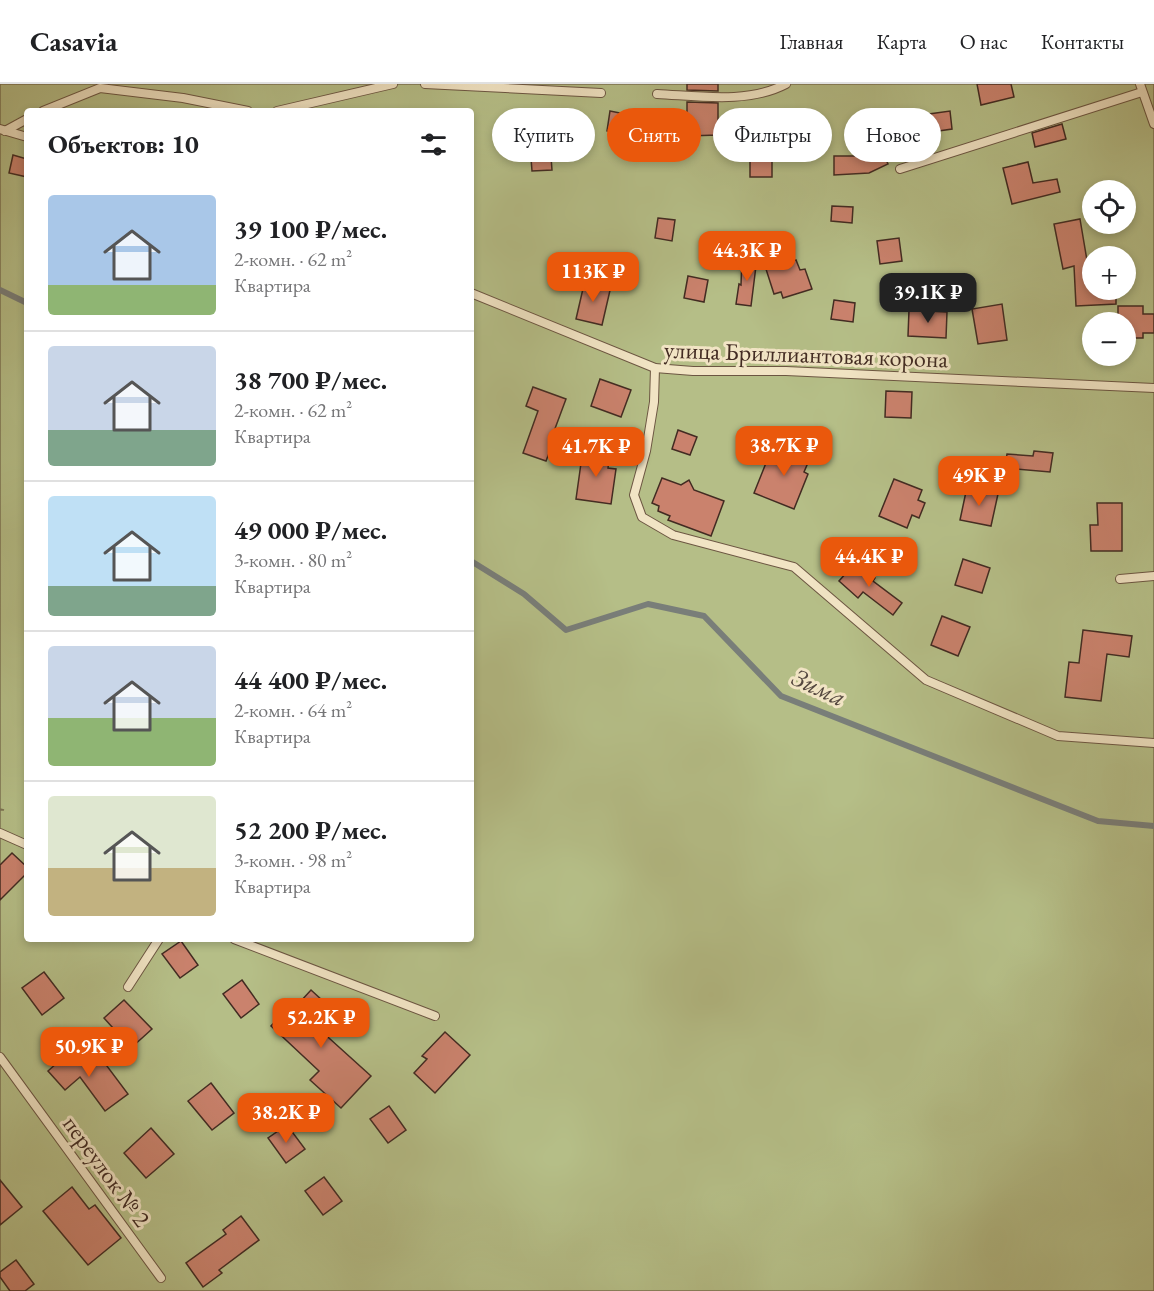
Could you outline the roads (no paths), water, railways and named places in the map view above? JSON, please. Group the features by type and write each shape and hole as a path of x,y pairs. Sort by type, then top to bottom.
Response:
{"lane":[{"path":"290,108 393,84"},
{"path":"425,84 601,93"},
{"path":"657,94 734,97 771,92 786,84"},
{"path":"51,108 100,88 183,98 233,108"},
{"path":"900,169 1141,88 1154,124"},
{"path":"2,130 24,120"},
{"path":"2,130 24,136"},
{"name":"улица Бриллиантовая корона","path":"474,294 656,368 693,371 786,370 1154,388"},
{"path":"656,368 654,402 646,451 634,495 642,516 673,536 794,567 926,680 1058,736 1154,743"},
{"path":"1120,579 1154,576"},
{"path":"0,833 24,844"},
{"path":"128,987 157,942"},
{"path":"242,942 435,1016"},
{"name":"переулок № 2","path":"0,1058 162,1278"}],"waterway":[{"name":"Зима","path":"0,290 24,302"},
{"name":"Зима","path":"474,563 524,594 566,630 648,604 704,616 781,696 1098,821 1154,826"}]}
